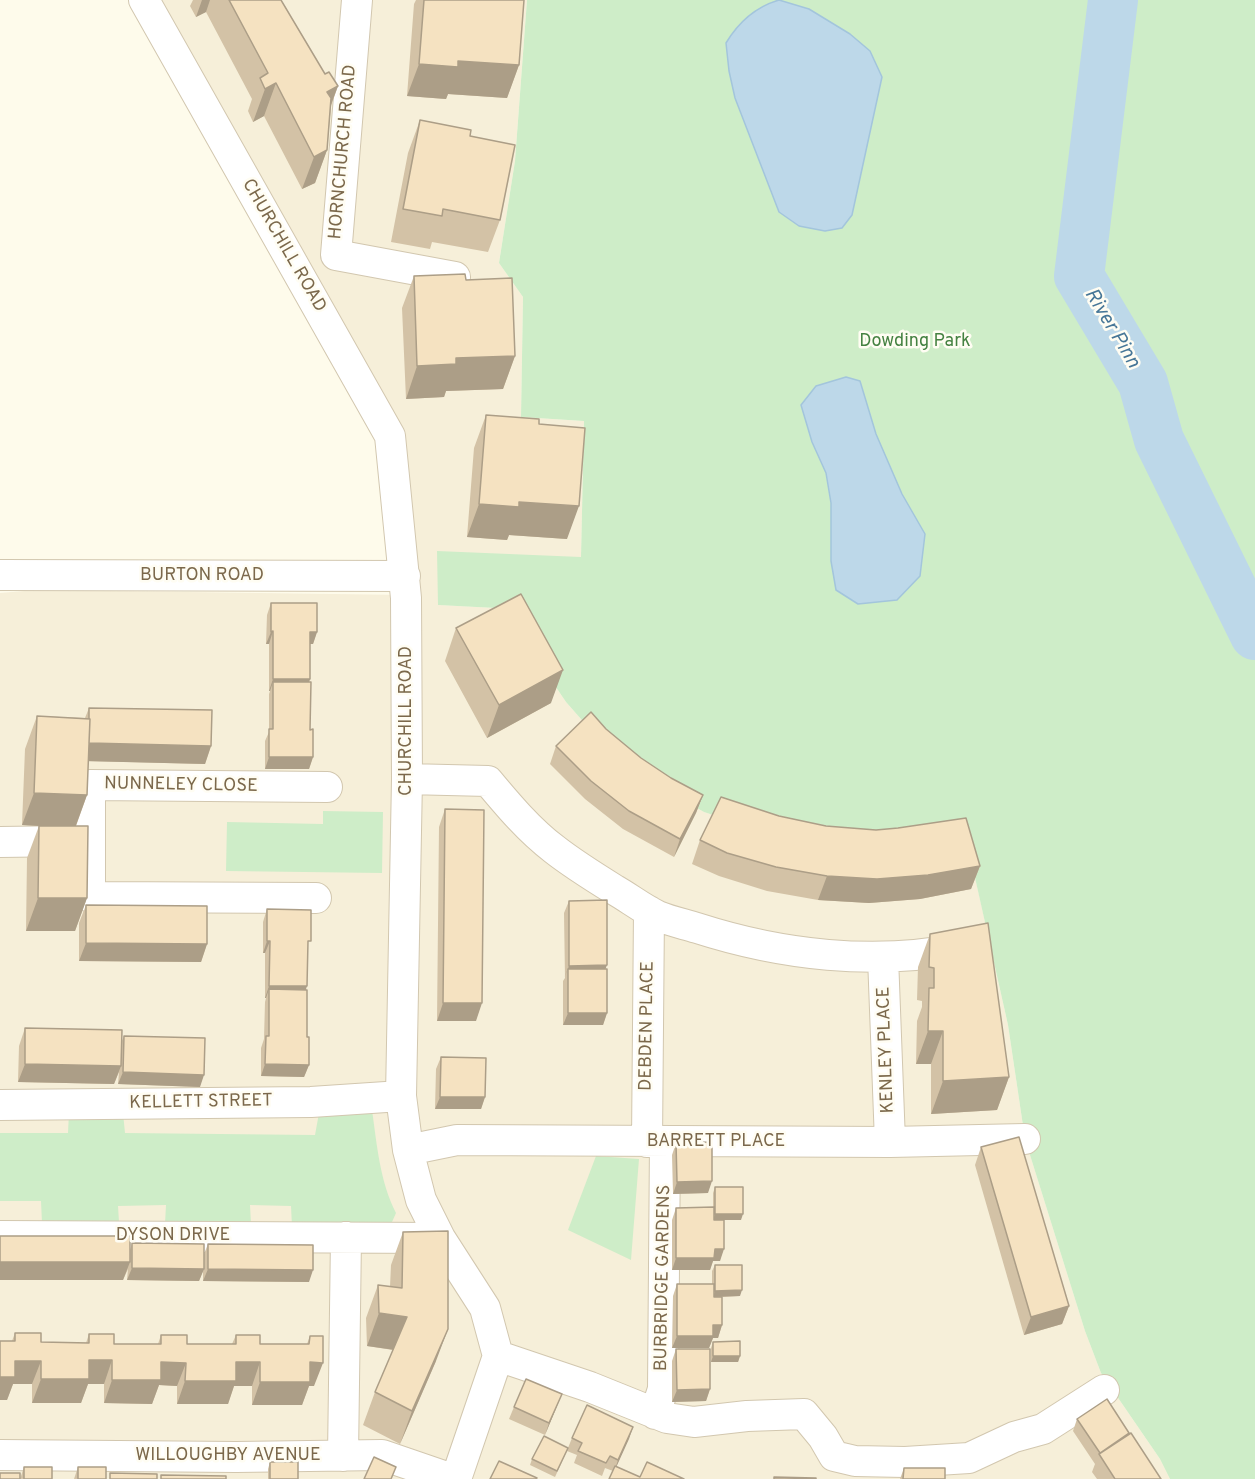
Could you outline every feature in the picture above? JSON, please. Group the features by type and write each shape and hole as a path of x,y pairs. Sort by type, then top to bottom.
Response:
{"street":[{"name":"CHURCHILL ROAD","path":"144,0 390,436 405,576 407,779 401,1096 408,1150 421,1200 440,1238 485,1308 498,1356"},
{"name":"HORNCHURCH ROAD","path":"357,0 336,255 455,277"},
{"name":"BURTON ROAD","path":"0,575 405,576"},
{"path":"407,779 488,781 516,814 553,849 649,911 661,917 720,935 778,948 830,955 883,957 937,953 987,944"},
{"name":"NUNNELEY CLOSE","path":"316,898 90,897 90,784 327,787"},
{"path":"0,842 90,841"},
{"name":"DEBDEN PLACE","path":"649,911 656,1142"},
{"name":"KENLEY PLACE","path":"883,957 890,1142"},
{"name":"KELLETT STREET","path":"0,1105 312,1102 401,1096"},
{"name":"BARRETT PLACE","path":"408,1150 457,1140 890,1142 1024,1139"},
{"name":"BURBRIDGE GARDENS","path":"655,1414 663,1389 656,1142"},
{"name":"DYSON DRIVE","path":"0,1236 440,1238"},
{"path":"343,1455 346,1237"},
{"path":"456,1479 498,1356 667,1418 694,1422 747,1416 804,1414 823,1437 834,1456 844,1459 969,1468 1014,1437 1043,1429 1104,1390"},
{"name":"WILLOUGHBY AVENUE","path":"0,1455 224,1457 382,1455 452,1479"}],"shaded area":[{"path":"148,0 527,0 515,161 499,263 523,297 521,417 584,421 581,558 438,552 438,605 497,608 528,646 566,702 588,727 662,788 704,812 746,826 965,832 1008,1025 1025,1139 1085,1331 1101,1373 1160,1459 1170,1479 0,1479 0,593 37,590 406,595 393,436"}],"green space":[{"name":"Dowding Park","path":"527,0 1255,0 1255,1479 1170,1479 1160,1459 1101,1373 1085,1331 1025,1139 1008,1025 965,833 746,826 704,812 663,789 588,727 566,702 528,646 496,608 438,605 437,551 581,557 584,421 521,417 523,297 499,263 515,161"},
{"path":"323,811 383,812 382,873 226,871 227,822 323,824"},
{"path":"372,1110 386,1189 396,1213 392,1222 292,1227 291,1206 250,1205 251,1224 165,1224 166,1205 118,1206 119,1222 42,1223 41,1201 0,1201 0,1133 68,1133 69,1112 123,1113 125,1133 315,1135 319,1113"},
{"path":"596,1156 639,1159 631,1260 568,1230"}],"water":[{"path":"779,0 809,9 850,34 870,51 882,77 852,215 842,228 825,231 799,226 779,212 735,98 726,43 748,17 762,7"},
{"path":"846,377 860,381 876,434 902,494 925,534 920,576 897,600 858,604 836,590 831,561 831,503 826,473 812,442 801,405 816,386"}],"building":[{"path":"229,0 281,0 325,74 329,72 338,86 327,92 331,98 327,150 314,157 276,83 265,89 260,78 268,73"},
{"path":"424,0 524,0 519,65 458,61 458,67 419,64"},
{"path":"420,120 471,130 470,136 515,145 500,220 443,209 442,216 403,209"},
{"path":"465,274 466,280 512,278 515,356 456,358 456,364 417,366 414,276"},
{"path":"486,415 539,419 539,424 585,428 579,506 519,502 519,507 479,504"},
{"path":"521,594 563,670 499,705 456,628"},
{"path":"271,603 317,603 317,632 310,632 310,679 273,679"},
{"path":"273,682 311,682 310,730 313,729 313,757 269,757 269,729 273,729"},
{"path":"89,708 212,710 211,746 89,743"},
{"path":"591,712 606,729 641,758 671,778 703,795 680,839 629,811 591,781 556,746"},
{"path":"37,716 90,719 87,795 34,793"},
{"path":"721,797 779,816 826,826 876,830 966,818 980,866 928,875 877,879 827,876 776,867 727,853 700,840"},
{"path":"445,809 484,810 482,1003 443,1003"},
{"path":"39,826 88,826 87,898 38,898"},
{"path":"607,900 607,965 569,966 569,901"},
{"path":"86,905 207,906 207,944 86,943"},
{"path":"267,909 311,910 307,986 269,986 270,941 267,941"},
{"path":"988,923 1009,1077 943,1081 943,1031 928,1031 929,988 934,988 934,968 929,967 930,934"},
{"path":"568,969 607,969 607,1013 568,1013"},
{"path":"269,989 307,990 309,1065 265,1064 266,1036 269,1036"},
{"path":"25,1028 122,1030 121,1066 25,1064"},
{"path":"124,1036 205,1038 204,1075 123,1072"},
{"path":"441,1057 486,1058 485,1097 440,1097"},
{"path":"1019,1137 1069,1306 1031,1317 981,1147"},
{"path":"712,1142 712,1181 677,1182 676,1143"},
{"path":"715,1187 743,1187 743,1214 715,1214"},
{"path":"714,1207 714,1220 724,1220 724,1249 715,1249 714,1258 676,1258 676,1208"},
{"path":"448,1231 448,1329 412,1411 375,1392 407,1317 379,1313 378,1285 402,1288 403,1232"},
{"path":"0,1236 130,1236 130,1262 0,1262"},
{"path":"132,1243 204,1244 204,1269 132,1268"},
{"path":"208,1244 313,1245 313,1270 208,1269"},
{"path":"715,1265 742,1265 742,1290 715,1291"},
{"path":"677,1284 714,1284 714,1297 722,1297 722,1325 713,1325 713,1336 677,1336"},
{"path":"15,1333 41,1333 41,1342 89,1343 89,1334 114,1334 114,1344 161,1344 161,1335 187,1335 187,1344 236,1344 236,1335 260,1335 260,1344 309,1344 310,1336 323,1336 323,1363 310,1362 310,1382 260,1382 260,1362 236,1362 236,1381 185,1381 186,1363 161,1362 161,1380 112,1380 112,1360 89,1360 89,1379 41,1379 41,1361 15,1361 15,1377 0,1377 0,1341 15,1341"},
{"path":"740,1341 740,1356 713,1356 713,1342"},
{"path":"676,1349 710,1349 710,1389 677,1390"},
{"path":"526,1379 562,1394 549,1423 514,1407"},
{"path":"1107,1399 1129,1433 1100,1453 1077,1419"},
{"path":"587,1405 633,1427 618,1460 610,1456 606,1463 578,1451 582,1443 572,1438"},
{"path":"1131,1433 1161,1479 1115,1479 1099,1454"},
{"path":"544,1436 568,1448 557,1471 532,1459"},
{"path":"374,1457 396,1467 391,1479 364,1479"},
{"path":"499,1461 537,1478 490,1479"},
{"path":"270,1462 298,1462 298,1479 270,1479"},
{"path":"647,1462 684,1479 609,1479 615,1466 640,1477"},
{"path":"24,1467 52,1467 52,1479 24,1479"},
{"path":"78,1467 106,1467 106,1479 78,1479"},
{"path":"904,1468 945,1468 945,1479 903,1479"},
{"path":"0,1473 20,1473 20,1479 0,1479"},
{"path":"110,1473 157,1474 157,1479 110,1479"},
{"path":"161,1475 226,1476 226,1479 161,1479"},
{"path":"774,1477 816,1478 816,1479 774,1479"}],"waterway":[{"name":"River Pinn","path":"1113,0 1079,276 1143,383 1159,440 1255,635"}]}
